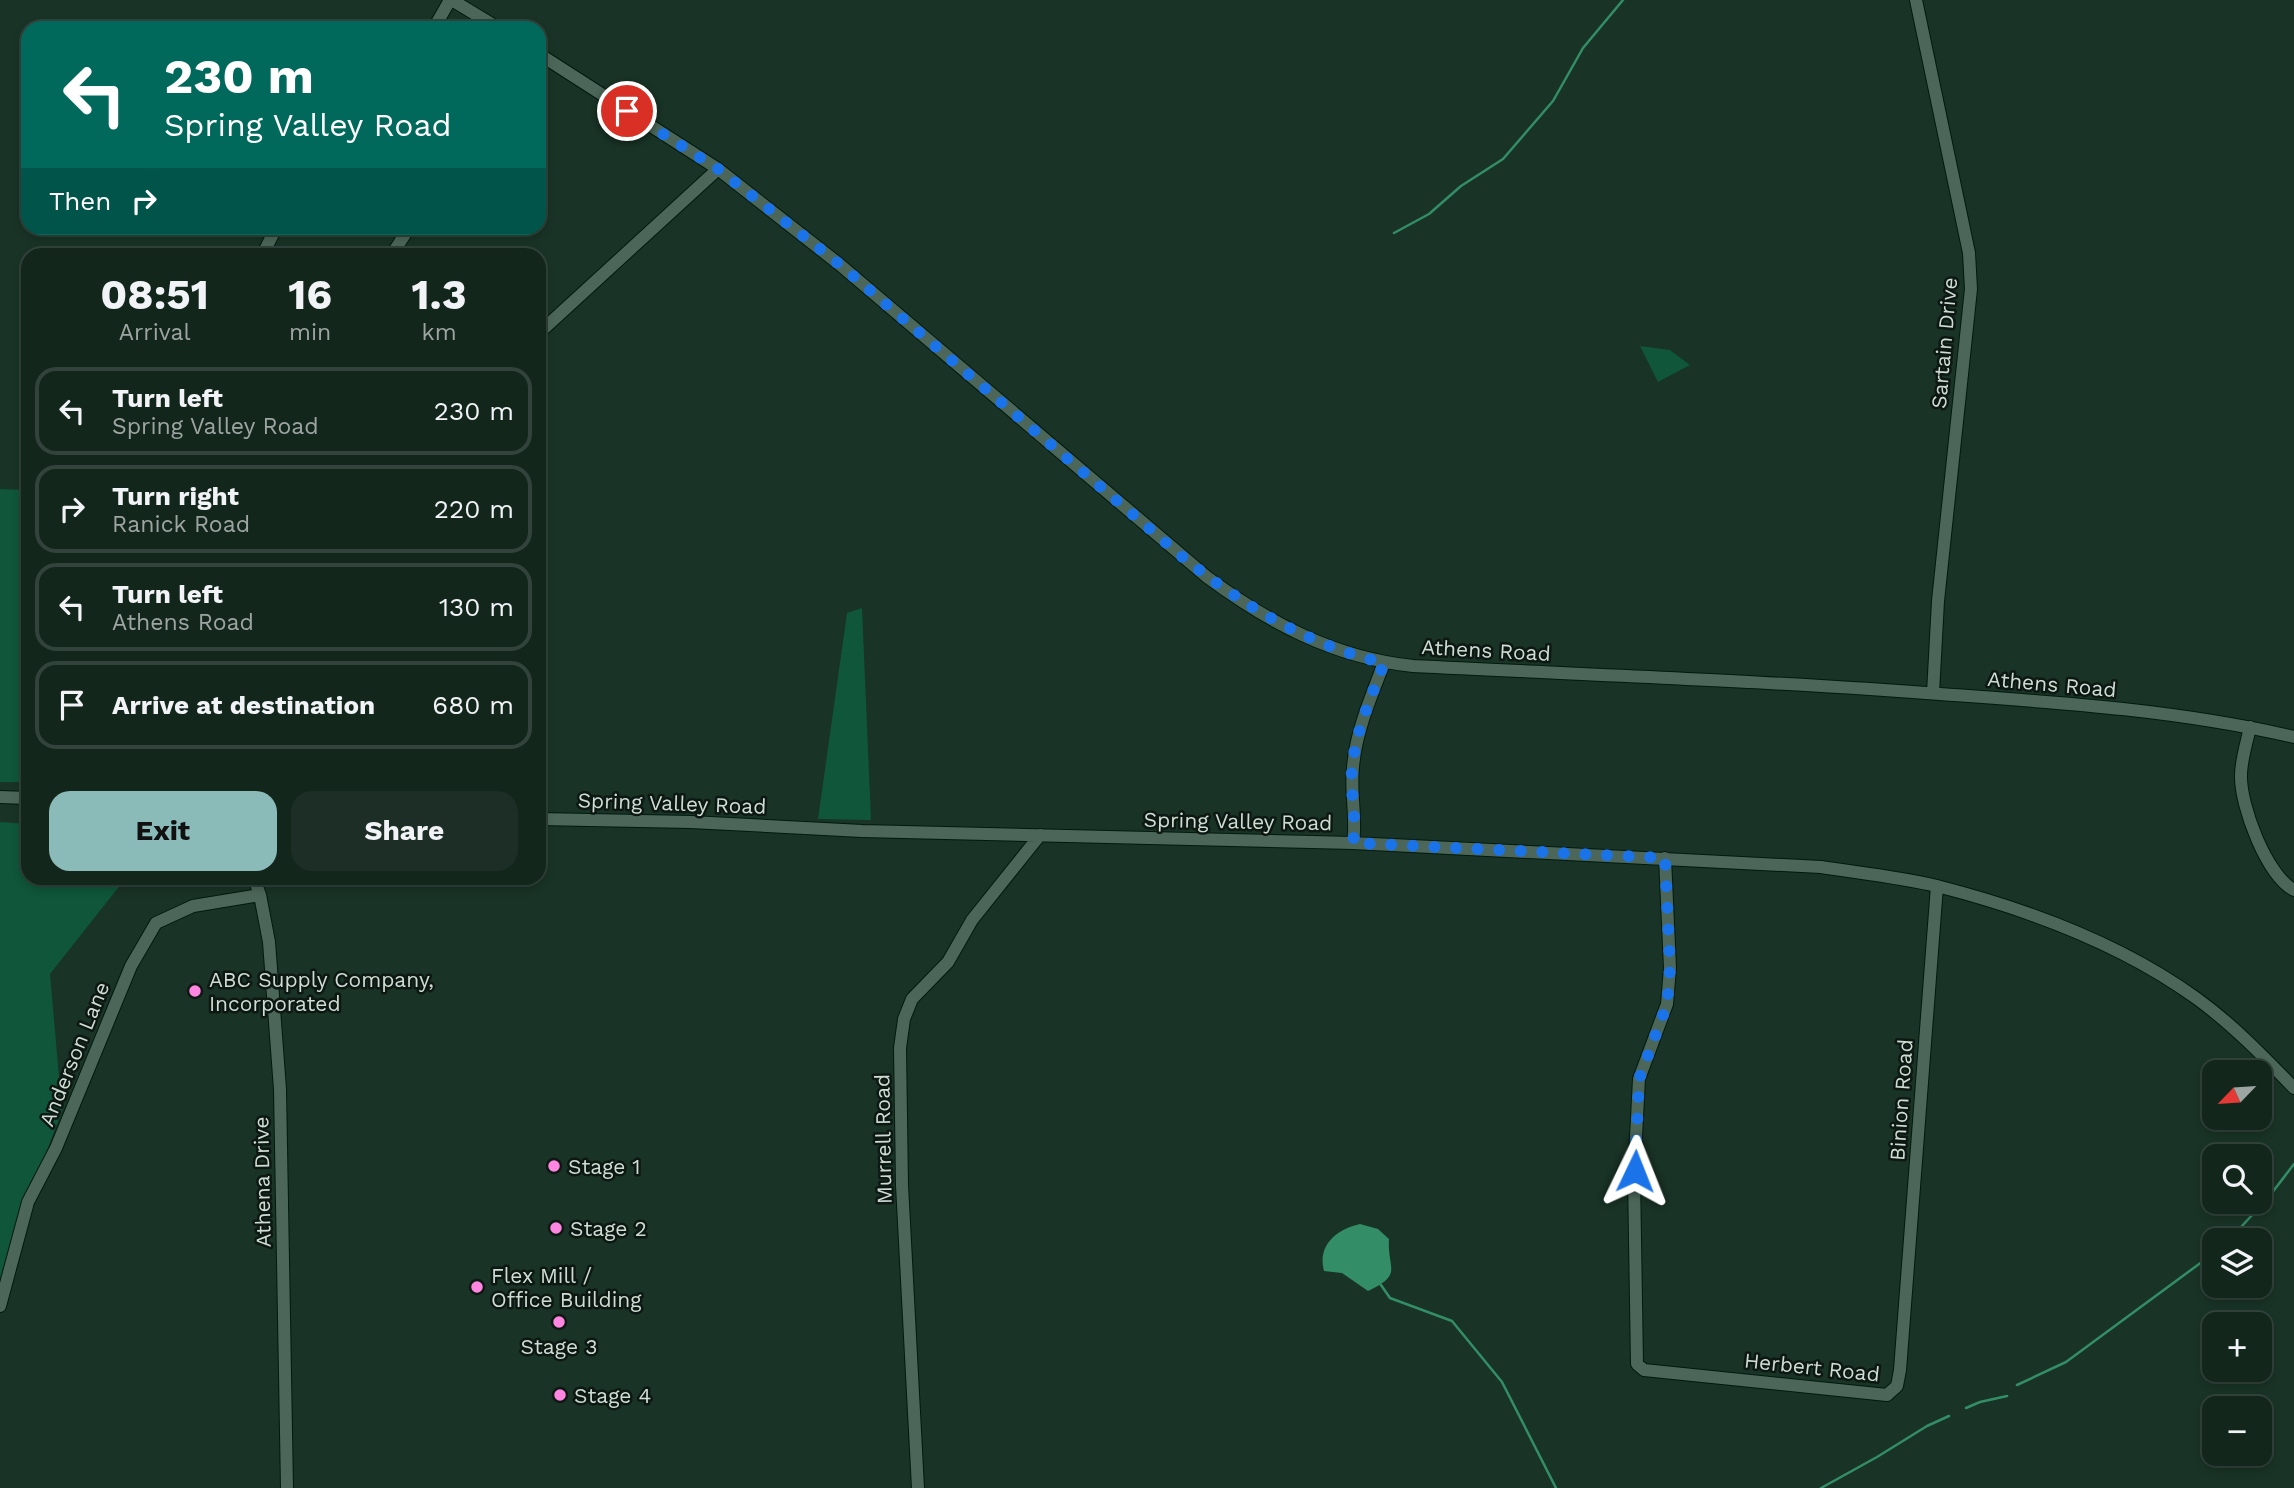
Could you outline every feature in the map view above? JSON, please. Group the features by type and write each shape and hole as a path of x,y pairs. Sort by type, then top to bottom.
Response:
{"street":[{"path":"438,21 451,0 486,21"},
{"name":"Sartain Drive","path":"1916,0 1969,253 1971,289 1938,601 1933,693"},
{"name":"Athens Road","path":"546,58 718,169 839,264 1185,559 1225,590 1292,631 1342,651 1384,663 1933,693 2166,713 2294,737"},
{"path":"546,327 718,169"},
{"path":"1353,843 1356,827 1352,788 1355,748 1384,663"},
{"path":"2250,727 2241,776 2248,815 2261,850 2282,884 2294,890"},
{"path":"0,797 21,798"},
{"name":"Spring Valley Road","path":"546,819 691,822 862,831 1353,843 1821,867 1879,874 1937,886 2053,921 2152,970 2196,998 2248,1040 2294,1088"},
{"name":"Murrell Road","path":"918,1488 902,1185 900,1048 904,1019 912,999 948,961 972,920 1040,835"},
{"name":"Herbert Road","path":"1665,858 1670,968 1667,1004 1639,1079 1634,1176 1637,1364 1644,1370 1887,1395 1897,1386 1904,1316"},
{"name":"Athena Drive","path":"256,885 270,942 280,1089 287,1488"},
{"name":"Binion Road","path":"1904,1316 1937,886"},
{"name":"Anderson Lane","path":"0,1306 28,1202 56,1148 131,966 156,923 193,906 260,895"}],"shaded area":[{"path":"1640,346 1670,350 1690,365 1658,382"},
{"path":"0,489 21,490 21,782 0,782"},
{"path":"862,608 871,820 818,819 847,613"},
{"path":"0,822 21,824 21,885 120,885 50,974 62,1111 15,1234 0,1284"},
{"path":"1360,1224 1378,1229 1389,1239 1390,1275 1368,1291 1342,1273 1324,1271 1323,1253 1326,1246 1337,1234"}],"waterway":[{"path":"1394,233 1429,214 1461,186 1503,159 1553,101 1583,48 1623,0"},
{"path":"2240,1228 2294,1164"},
{"path":"2017,1385 2066,1362 2202,1262"},
{"path":"1381,1285 1390,1298 1452,1321 1502,1382 1556,1488"},
{"path":"1966,1408 2007,1396"},
{"path":"1821,1488 1949,1416"}],"place":[{"name":"ABC Supply Company, Incorporated","path":"195,991"},
{"name":"Stage 1","path":"554,1166"},
{"name":"Stage 2","path":"556,1228"},
{"name":"Flex Mill / Office Building","path":"477,1287"},
{"name":"Stage 3","path":"559,1322"},
{"name":"Stage 4","path":"560,1395"}],"route":[{"path":"627,111 718,169 839,264 1233,597 1292,631 1321,644 1384,663 1355,748 1352,788 1356,827 1353,843 1665,858 1670,968 1667,1004 1639,1079 1635,1171"}]}
